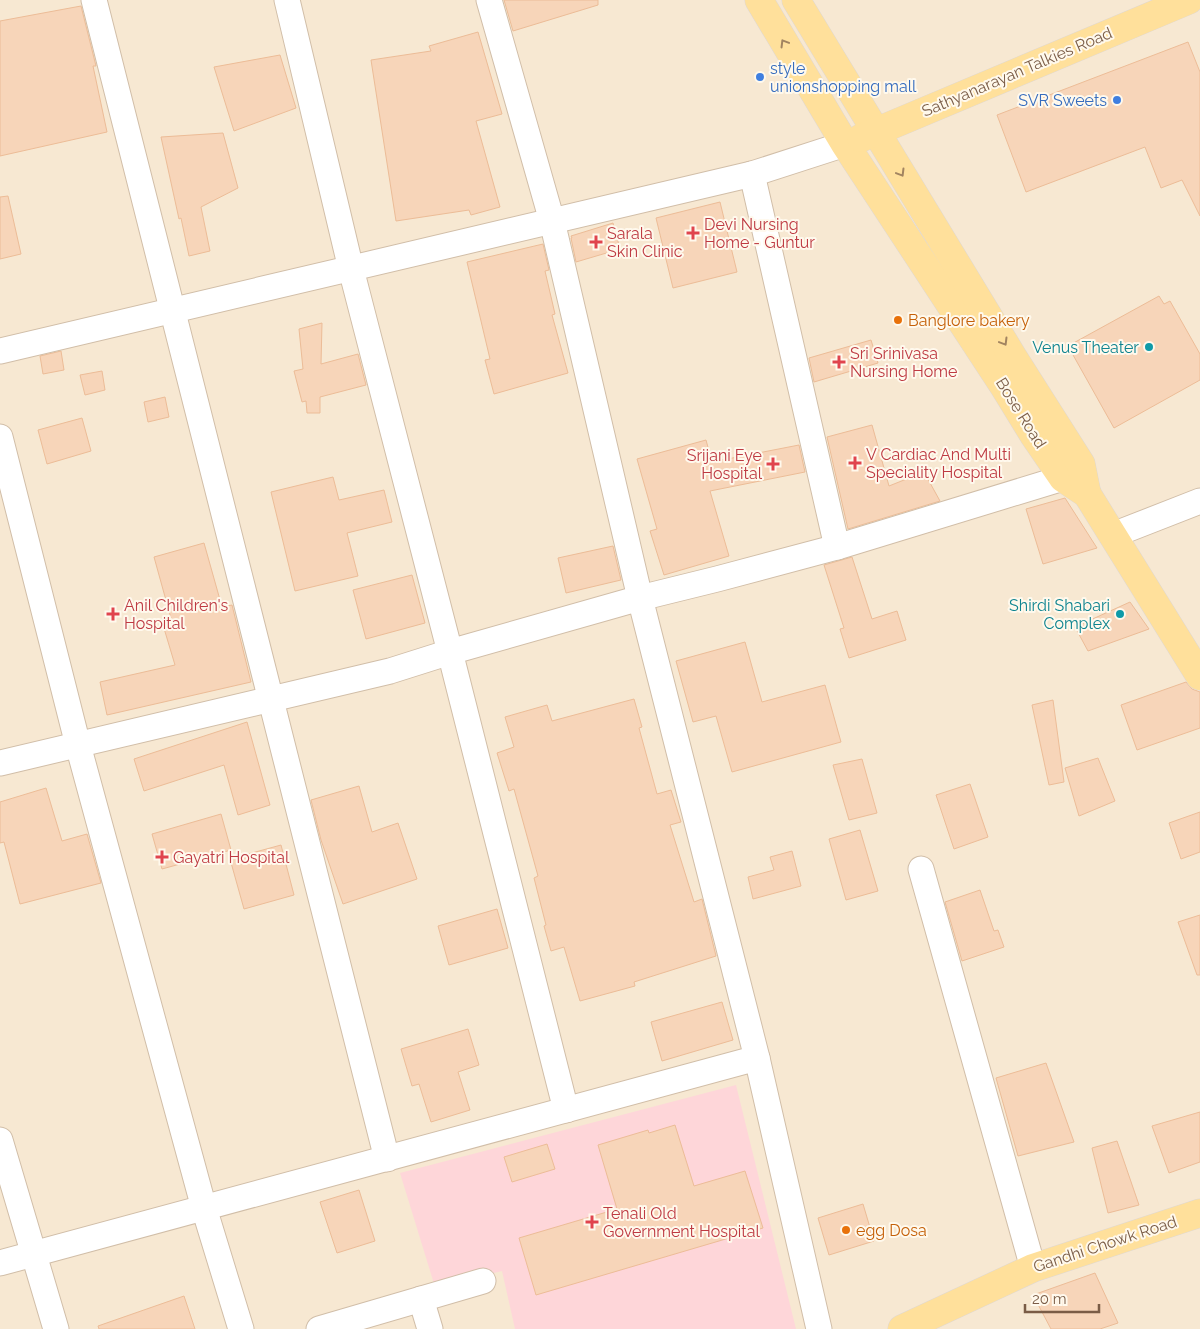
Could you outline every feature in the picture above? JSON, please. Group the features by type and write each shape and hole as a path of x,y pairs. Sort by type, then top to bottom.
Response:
{"main road":[{"name":"Bose Road","path":"759,0 845,144 1033,434 1077,480 1200,676"},
{"path":"796,0 1013,358 1081,464 1077,480"},
{"name":"Sathyanarayan Talkies Road","path":"845,144 1189,0"},
{"name":"Gandhi Chowk Road","path":"918,1326 1032,1268 1200,1213"}],"street":[{"path":"94,0 387,1159"},
{"path":"287,0 351,268 566,1110"},
{"path":"489,0 552,221 640,598 757,1058 819,1329"},
{"path":"0,351 752,174 845,144"},
{"path":"752,174 837,547"},
{"path":"0,437 78,745 204,1208 241,1329"},
{"path":"0,763 390,671 640,598 837,547 1077,480"},
{"path":"1112,535 1200,501"},
{"path":"921,869 1032,1268"},
{"path":"0,1264 757,1058"},
{"path":"0,1140 56,1329"},
{"path":"318,1329 483,1281"},
{"path":"421,1299 430,1329"}],"shaded area":[{"path":"0,0 1200,0 1200,1329 0,1329"},
{"name":"Tenali Old Government Hospital","path":"736,1085 796,1329 515,1329 502,1271 435,1287 400,1173"}],"building":[{"path":"504,0 598,0 598,5 513,31"},
{"path":"81,6 96,66 93,66 107,132 0,156 0,21"},
{"path":"478,32 502,114 476,121 500,207 471,215 469,210 396,221 371,60 431,51 429,46"},
{"path":"1188,42 1200,72 1200,216 1182,180 1161,188 1145,147 1026,192 997,115"},
{"path":"280,55 296,108 234,131 214,67"},
{"path":"223,133 238,188 201,207 210,251 189,256 161,137"},
{"path":"8,196 21,254 0,259 0,197"},
{"name":"Devi Nursing Home - Guntur","path":"720,202 737,272 673,288 656,218"},
{"name":"Sarala Skin Clinic","path":"613,223 620,249 576,262 571,236"},
{"path":"543,244 549,270 545,271 555,314 552,315 568,373 494,394 485,360 490,359 467,262"},
{"path":"1159,296 1164,304 1170,301 1200,354 1200,380 1114,428 1068,346"},
{"path":"322,323 321,364 358,354 366,385 320,397 320,413 307,413 306,401 302,402 294,371 303,369 299,329"},
{"name":"Sri Srinivasa Nursing Home","path":"871,340 878,363 814,382 809,358"},
{"path":"61,351 64,370 43,374 40,356"},
{"path":"102,371 105,390 85,395 80,375"},
{"path":"165,397 169,417 148,422 144,402"},
{"path":"82,418 91,451 47,464 38,430"},
{"name":"V Cardiac And Multi Speciality Hospital","path":"872,425 889,486 924,472 940,501 848,529 827,437"},
{"path":"706,440 712,462 799,445 805,472 710,491 729,556 664,575 650,531 657,529 637,459"},
{"path":"333,477 339,500 384,490 392,522 347,533 358,576 295,591 271,492"},
{"path":"1065,498 1097,548 1043,564 1026,509"},
{"path":"204,543 222,607 232,605 251,682 107,715 100,682 175,665 163,625 172,622 154,557"},
{"path":"613,546 621,580 566,593 558,558"},
{"path":"852,557 872,619 897,611 906,640 849,658 840,629 844,628 824,565"},
{"path":"412,575 425,623 366,639 353,590"},
{"name":"Shirdi Shabari Complex","path":"1130,602 1149,629 1088,651 1075,627"},
{"path":"745,642 762,702 825,685 841,742 732,772 716,716 693,722 676,661"},
{"path":"1186,682 1192,689 1200,692 1200,728 1137,750 1121,705"},
{"path":"634,699 642,727 639,728 657,794 671,790 681,822 670,825 694,902 702,899 716,956 634,982 635,986 580,1001 564,947 551,951 534,878 538,876 514,789 509,791 497,753 514,747 505,717 547,705 552,721"},
{"path":"1053,700 1064,782 1049,785 1032,705"},
{"path":"247,722 270,805 238,815 224,765 144,791 134,759"},
{"path":"1098,758 1115,801 1079,816 1065,768"},
{"path":"862,759 877,813 849,820 833,765"},
{"path":"970,784 988,837 954,849 936,795"},
{"path":"359,786 372,832 398,823 417,879 343,904 321,840 311,800"},
{"path":"46,788 62,841 87,834 101,883 20,904 4,842 0,843 0,802"},
{"path":"1200,812 1200,852 1181,859 1169,823"},
{"path":"221,814 231,850 162,869 152,834"},
{"path":"860,830 878,891 846,900 829,839"},
{"path":"281,845 294,895 244,909 230,859"},
{"path":"792,851 801,886 753,899 748,877 774,870 770,857"},
{"path":"980,890 994,931 998,930 1004,947 962,961 945,902"},
{"path":"497,909 508,948 449,965 438,926"},
{"path":"1200,915 1200,975 1197,975 1178,922"},
{"path":"722,1002 733,1040 662,1061 651,1022"},
{"path":"468,1029 479,1065 458,1072 470,1110 431,1122 419,1084 412,1086 401,1049"},
{"path":"1046,1063 1074,1142 1018,1156 996,1078"},
{"path":"1200,1112 1200,1162 1169,1173 1152,1126"},
{"path":"675,1125 694,1186 745,1171 763,1228 536,1295 519,1238 617,1209 598,1145 648,1130 649,1133"},
{"path":"1117,1141 1139,1205 1108,1213 1092,1148"},
{"path":"547,1144 555,1169 512,1182 504,1157"},
{"path":"359,1190 375,1241 337,1253 320,1202"},
{"name":"egg Dosa","path":"863,1204 874,1241 829,1255 818,1218"},
{"path":"1095,1273 1118,1323 1100,1329 1051,1329 1033,1295"},
{"path":"184,1296 195,1329 99,1329 98,1326"}],"place":[{"name":"style unionshopping mall","path":"760,77"},
{"name":"SVR Sweets","path":"1117,100"},
{"name":"Devi Nursing Home - Guntur","path":"693,233"},
{"name":"Sarala Skin Clinic","path":"596,242"},
{"name":"Banglore bakery","path":"898,320"},
{"name":"Venus Theater","path":"1149,347"},
{"name":"Sri Srinivasa Nursing Home","path":"839,362"},
{"name":"V Cardiac And Multi Speciality Hospital","path":"855,463"},
{"name":"Srijani Eye Hospital","path":"773,464"},
{"name":"Anil Children's Hospital","path":"113,614"},
{"name":"Shirdi Shabari Complex","path":"1120,614"},
{"name":"Gayatri Hospital","path":"162,857"},
{"name":"Tenali Old Government Hospital","path":"592,1222"},
{"name":"egg Dosa","path":"846,1230"}]}
